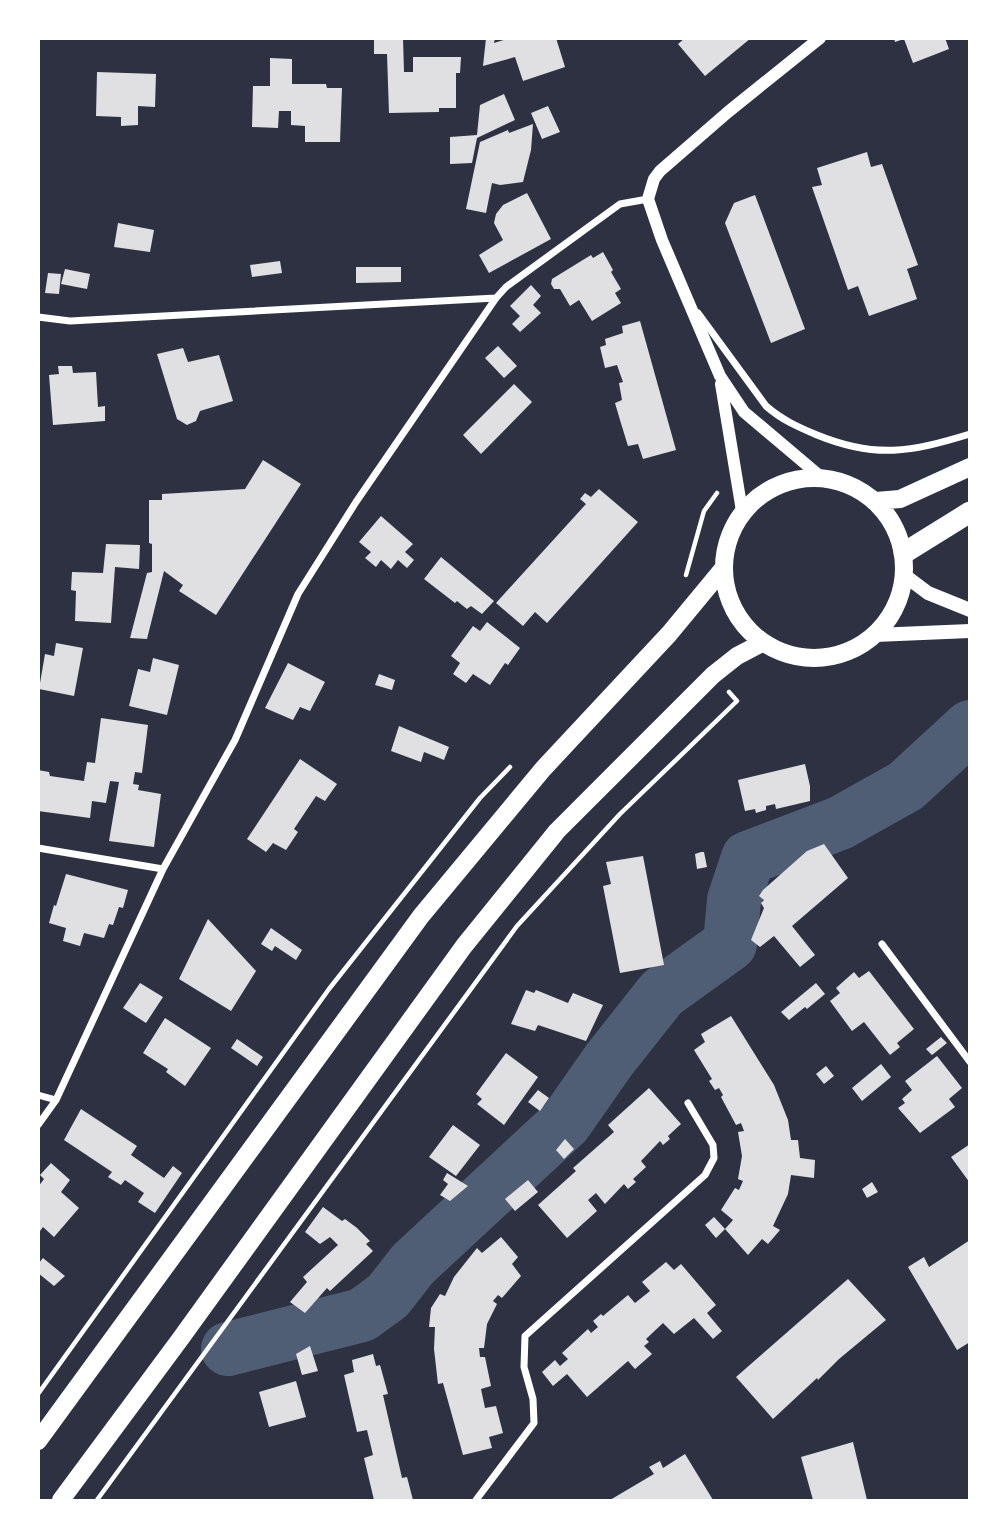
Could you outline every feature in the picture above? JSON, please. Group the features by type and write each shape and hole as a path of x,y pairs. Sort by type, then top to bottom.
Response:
{"highway":[{"path":"904,553 970,512"}],"main road":[{"path":"876,501 900,499 970,467"},
{"path":"821,477 860,489 876,501 898,534 904,553 904,575 900,597 890,618 875,635 850,652 820,659 790,656 762,643 746,629 733,611 725,591 722,570 727,539 743,511 764,491 792,480 821,477"},
{"path":"38,1441 421,916 543,769 669,634 722,570"},
{"path":"904,575 928,593 970,610"},
{"path":"875,635 970,631"},
{"path":"61,1500 464,946 556,831 713,675 737,656 762,643"}],"street":[{"path":"820,38 728,112 660,172 654,179 648,200 662,240 720,376 744,412 821,477"},
{"path":"38,1125 56,1100 163,869 235,740 298,594 356,502 506,287 620,204 648,200"},
{"path":"686,296 766,406 780,419 850,447 888,452 926,447 970,434"},
{"path":"38,317 70,321 496,298"},
{"path":"720,376 743,511"},
{"path":"38,848 163,869"},
{"path":"882,944 970,1062"},
{"path":"38,1095 56,1100"},
{"path":"477,1500 534,1423 533,1399 524,1367 525,1336 705,1175 714,1158 713,1145 688,1103"}],"path":[{"path":"683,582 704,511 720,485"},
{"path":"97,1500 517,926 620,814 737,701"}],"building":[{"path":"374,38 403,38 404,72 413,72 413,57 461,57 460,73 456,73 456,108 439,108 439,112 389,113 387,54 374,54"},
{"path":"486,38 495,38 494,43 510,38 556,38 565,67 523,81 515,57 483,66"},
{"path":"685,38 751,38 705,76 678,44"},
{"path":"894,38 945,38 949,49 913,63 904,39 895,42"},
{"path":"270,58 292,59 292,84 326,84 327,88 342,88 340,142 305,142 305,126 291,125 291,111 279,111 278,128 252,127 253,86 270,86"},
{"path":"97,72 156,74 155,107 138,106 138,125 121,126 121,117 96,116"},
{"path":"504,94 515,120 477,138 472,163 450,164 450,137 477,135 480,105"},
{"path":"548,106 560,132 542,139 531,113"},
{"path":"533,124 531,150 523,182 500,185 492,183 486,213 466,209 480,142 508,130 509,133"},
{"path":"867,152 871,167 882,164 918,265 907,269 917,299 869,316 858,286 848,290 812,187 822,185 817,168"},
{"path":"527,193 551,239 489,273 479,255 503,240 494,223 496,214 503,205"},
{"path":"755,195 805,329 771,343 725,223 734,203"},
{"path":"118,223 154,230 150,252 114,247"},
{"path":"603,252 621,289 615,293 621,303 592,321 579,300 570,306 560,289 554,289 551,284 552,279 591,255 593,258"},
{"path":"280,261 282,273 252,277 250,265"},
{"path":"356,267 401,267 401,282 356,283"},
{"path":"65,269 90,274 87,289 61,284"},
{"path":"48,273 61,274 59,294 45,293"},
{"path":"531,285 541,296 533,305 541,313 520,332 512,324 520,316 510,306"},
{"path":"640,321 676,450 643,459 638,444 628,446 615,403 622,400 619,383 623,382 617,365 605,368 600,347 606,345 605,339 623,333 622,326"},
{"path":"498,346 517,366 504,378 485,358"},
{"path":"183,348 188,362 219,355 233,401 200,411 196,421 187,425 177,419 157,354"},
{"path":"58,366 72,366 73,373 96,372 98,407 105,406 105,421 53,425 49,375 59,374"},
{"path":"514,384 532,402 481,454 463,435"},
{"path":"263,460 301,484 216,615 179,591 183,585 164,571 147,639 130,638 147,573 152,572 149,500 162,500 162,494 245,489"},
{"path":"599,489 638,522 547,623 535,612 523,626 496,603 586,504 580,499 585,493 591,497"},
{"path":"381,516 413,544 405,552 414,560 407,568 398,560 391,569 381,560 376,567 365,558 371,552 359,542"},
{"path":"106,544 140,545 139,569 115,567 111,623 75,621 76,591 71,590 72,572 103,573"},
{"path":"441,557 494,601 482,614 471,606 467,609 457,601 455,603 424,579"},
{"path":"487,622 520,648 508,665 505,663 490,685 473,674 466,683 453,674 460,663 451,656 473,626 480,631"},
{"path":"56,643 83,648 74,696 39,689 45,654 54,656"},
{"path":"153,658 179,665 167,715 129,706 138,669 150,672"},
{"path":"288,663 325,682 310,711 300,707 293,720 265,708"},
{"path":"379,674 395,680 392,690 375,685"},
{"path":"101,718 148,725 142,773 135,772 133,784 139,785 138,790 161,794 154,847 109,841 119,782 110,781 106,803 92,801 90,818 38,811 38,770 49,772 50,776 84,781 87,762 95,763"},
{"path":"399,726 449,747 444,760 424,752 421,762 391,751"},
{"path":"300,759 337,784 325,801 316,796 294,829 298,832 286,850 273,843 266,852 247,839"},
{"path":"805,764 810,801 776,809 775,804 766,806 766,810 756,813 755,809 745,811 738,780"},
{"path":"824,844 848,878 792,926 815,955 800,967 774,936 760,947 751,940 764,908 761,903 764,900 759,896 807,851"},
{"path":"704,852 707,867 697,869 695,854"},
{"path":"643,856 664,965 620,973 603,886 611,884 606,862"},
{"path":"66,874 128,890 123,908 119,907 113,925 109,924 104,938 84,933 80,946 63,941 66,928 49,923"},
{"path":"208,919 256,971 231,1011 179,979"},
{"path":"271,928 302,950 296,960 275,946 272,951 261,944"},
{"path":"869,971 914,1029 897,1043 900,1047 890,1055 864,1022 852,1031 830,1001 840,993 836,988 854,972 859,978"},
{"path":"140,983 163,997 146,1023 123,1008"},
{"path":"816,983 825,994 789,1020 781,1012"},
{"path":"526,990 534,993 536,990 568,1003 573,993 603,1005 586,1041 538,1025 535,1031 511,1024"},
{"path":"731,1016 774,1085 788,1120 791,1140 798,1140 800,1158 815,1160 814,1178 791,1175 788,1194 773,1226 780,1230 768,1244 762,1239 748,1255 725,1229 733,1220 721,1210 735,1188 739,1190 743,1181 738,1179 742,1156 738,1132 744,1131 741,1123 736,1125 721,1097 723,1095 719,1088 715,1090 709,1081 712,1079 694,1050 705,1042 701,1034"},
{"path":"165,1018 211,1048 185,1086 166,1072 168,1069 143,1053"},
{"path":"941,1037 947,1043 932,1055 926,1049"},
{"path":"237,1039 263,1057 257,1066 231,1048"},
{"path":"506,1053 538,1077 504,1125 477,1104 482,1099 476,1094"},
{"path":"937,1056 962,1088 949,1099 955,1107 920,1133 898,1108 905,1103 902,1099 912,1090 905,1081"},
{"path":"881,1064 891,1077 862,1101 852,1088"},
{"path":"826,1066 834,1076 824,1084 816,1074"},
{"path":"649,1088 681,1124 668,1136 670,1139 663,1145 660,1141 641,1161 646,1167 633,1179 636,1182 628,1189 624,1184 605,1204 596,1193 588,1200 597,1211 567,1238 538,1205 576,1171 573,1168 614,1132 608,1125"},
{"path":"538,1090 549,1098 540,1111 528,1102"},
{"path":"81,1109 137,1146 131,1155 164,1178 173,1166 182,1173 155,1213 138,1202 144,1193 125,1180 121,1185 108,1177 112,1172 64,1140"},
{"path":"453,1125 480,1145 456,1176 429,1157"},
{"path":"565,1139 574,1149 564,1159 556,1150"},
{"path":"970,1144 970,1183 951,1157"},
{"path":"51,1163 70,1180 61,1192 79,1208 54,1237 43,1227 40,1231 38,1229 38,1187 44,1179 40,1175"},
{"path":"447,1173 468,1186 450,1201 440,1195 448,1184 443,1180"},
{"path":"528,1180 538,1192 515,1211 505,1199"},
{"path":"872,1182 878,1192 867,1198 862,1189"},
{"path":"323,1207 357,1228 370,1241 366,1244 373,1251 330,1291 327,1288 305,1313 290,1302 307,1282 303,1277 338,1245 330,1237 320,1244 305,1232"},
{"path":"714,1217 725,1229 716,1238 705,1225"},
{"path":"501,1237 518,1257 512,1264 521,1276 502,1298 498,1295 493,1301 497,1304 487,1324 484,1348 479,1348 480,1357 485,1357 491,1386 481,1389 485,1408 496,1406 503,1433 489,1437 492,1448 463,1455 443,1383 438,1384 434,1349 435,1327 429,1327 431,1308 440,1294 445,1296 454,1277 477,1248 482,1253"},
{"path":"970,1240 970,1342 957,1350 908,1267 924,1257 929,1267"},
{"path":"43,1258 65,1276 54,1286 38,1273 38,1264"},
{"path":"666,1262 674,1270 681,1264 716,1305 707,1313 722,1331 713,1339 694,1318 674,1334 663,1323 646,1339 649,1342 644,1346 652,1354 635,1369 628,1361 587,1397 567,1374 553,1386 542,1372 555,1360 560,1366 568,1359 562,1353 588,1329 591,1333 598,1327 593,1321 601,1314 603,1316 628,1295 635,1303 650,1291 642,1282"},
{"path":"848,1279 886,1320 773,1419 736,1377"},
{"path":"310,1346 318,1371 302,1375 296,1354"},
{"path":"373,1354 376,1366 380,1365 388,1394 383,1395 402,1478 407,1477 413,1500 374,1500 364,1458 373,1455 367,1430 357,1432 344,1375 354,1372 352,1360"},
{"path":"296,1381 306,1417 269,1427 259,1392"},
{"path":"853,1442 867,1500 813,1500 801,1457"},
{"path":"685,1454 713,1500 610,1500 654,1474 649,1467 660,1461 663,1468"}],"waterway":[{"path":"228,1349 362,1315 388,1296 413,1264 565,1123 609,1060 662,993 730,944 734,900 748,858 840,823 906,786 970,727"}]}
